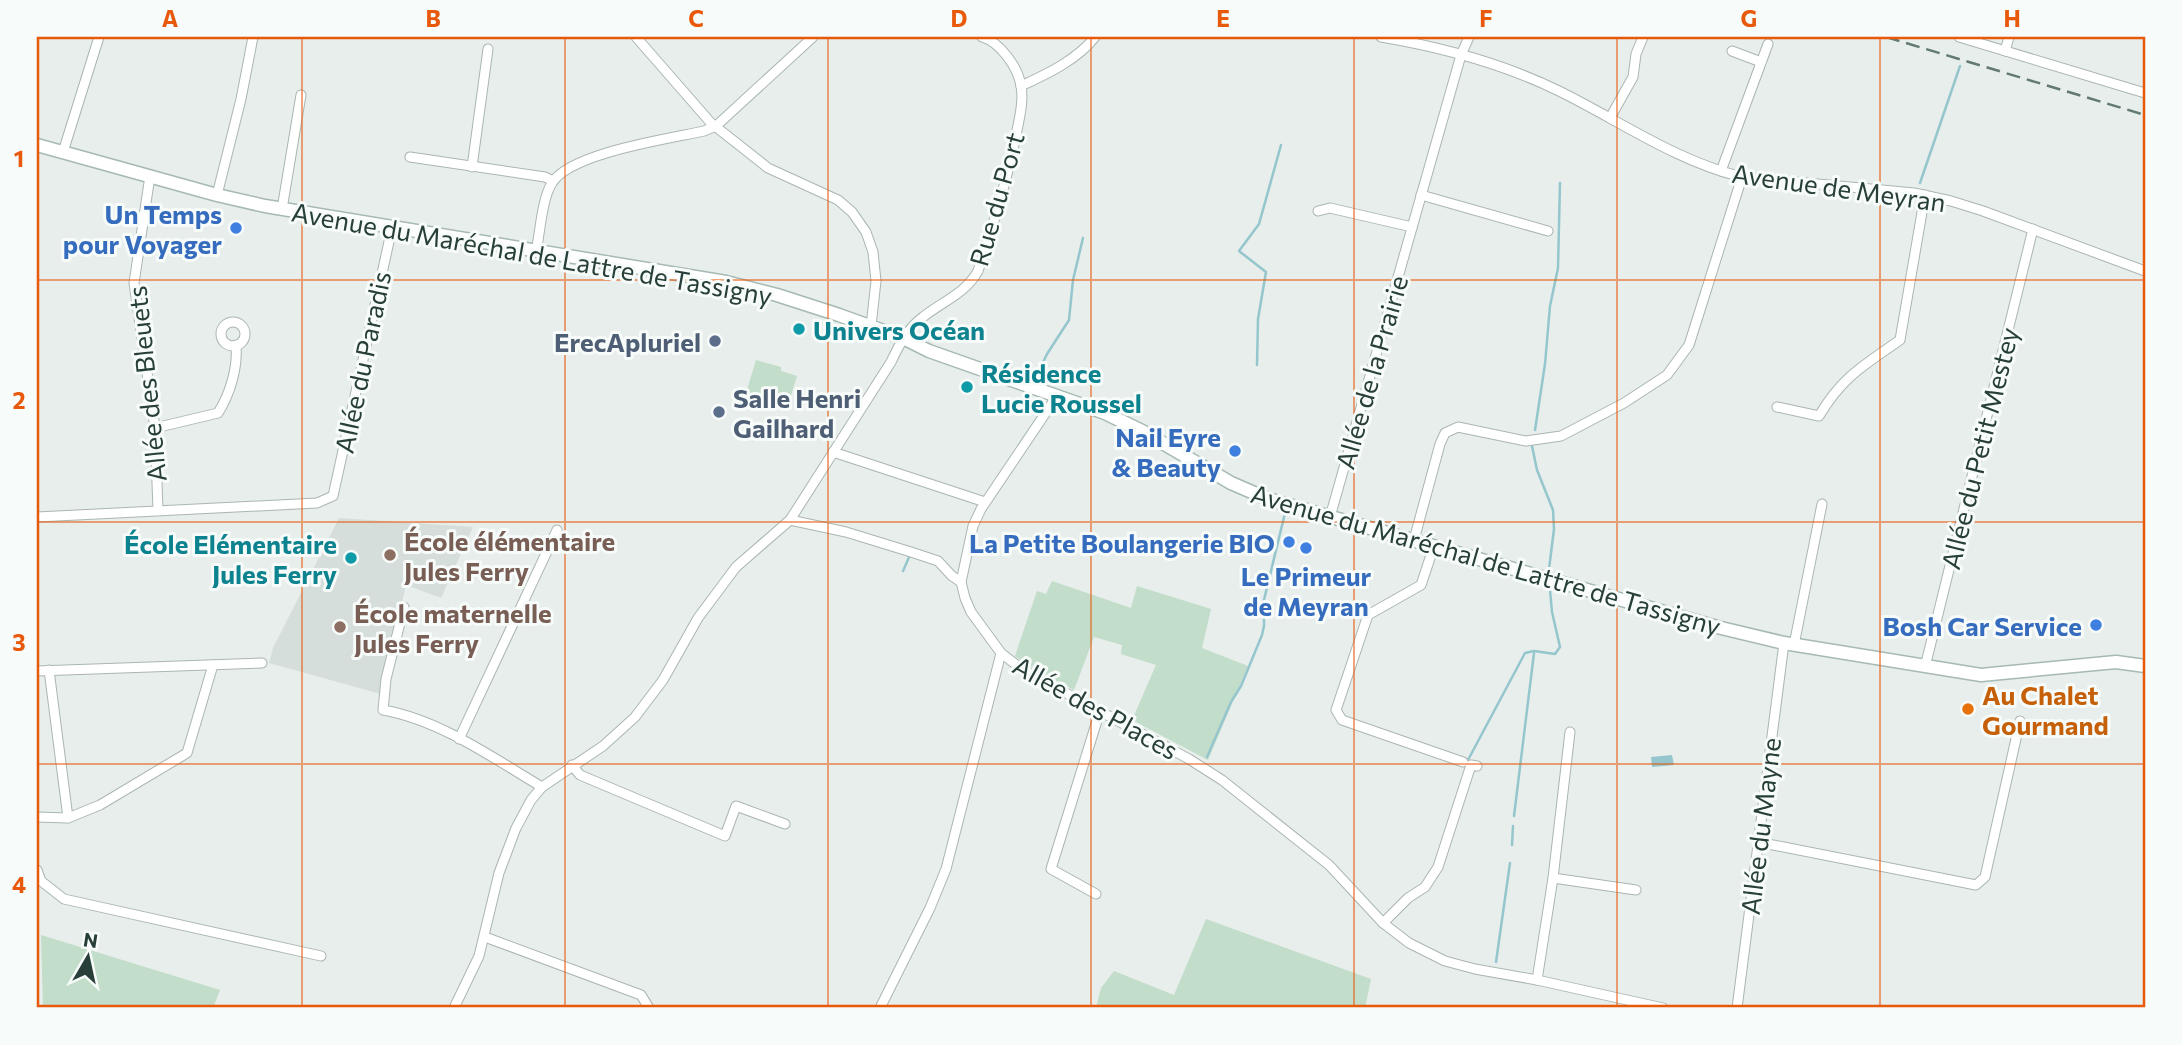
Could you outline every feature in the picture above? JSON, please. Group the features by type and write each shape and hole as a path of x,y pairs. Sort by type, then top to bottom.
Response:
{"main road":[{"name":"Avenue du Maréchal de Lattre de Tassigny","path":"37,145 217,195 282,209 735,284 777,295 871,326 929,351 1126,421 1236,486 1268,499 1717,627 1789,644 1981,675 2116,662 2145,666"}],"street":[{"path":"63,152 99,37"},
{"path":"217,195 253,37"},
{"path":"636,37 710,123 768,168 838,200 852,212 866,232 873,252 876,281 871,326"},
{"path":"536,252 548,192 553,181 573,164 591,157 716,126 813,37"},
{"path":"987,38 1009,60 1021,86 1056,69 1096,37"},
{"name":"Avenue de Meyran","path":"1381,37 1423,44 1461,55 1556,90 1678,155 1721,172 1742,177 1926,195 1974,207 2145,271"},
{"name":"Allée de la Prairie","path":"1330,517 1461,55 1469,37"},
{"path":"1610,118 1633,77 1636,54 1643,37"},
{"path":"1959,37 2145,93"},
{"path":"2005,51 2009,37"},
{"path":"1721,172 1768,44"},
{"path":"471,167 488,49"},
{"path":"1732,51 1761,62"},
{"name":"Rue du Port","path":"454,1008 485,937 499,873 516,828 531,800 542,787 603,746 635,717 663,680 695,622 736,567 790,520 891,362 903,338 921,317 961,293 978,271 1009,173 1019,118 1021,86"},
{"path":"282,209 301,94"},
{"path":"410,158 545,177 553,181"},
{"name":"Allée des Bleuets","path":"150,176 134,283 155,428 158,510"},
{"path":"1414,540 1445,433 1458,427 1526,441 1561,436 1624,403 1667,375 1689,345 1742,177"},
{"path":"1421,195 1548,231"},
{"path":"1777,407 1819,416 1838,386 1900,340 1926,195"},
{"path":"1318,211 1330,208 1412,227"},
{"name":"Allée du Paradis","path":"158,510 317,503 333,496 391,228"},
{"name":"Allée du Petit Mestey","path":"1925,667 2033,229"},
{"path":"155,428 218,412 227,398 237,357 236,345"},
{"path":"790,520 846,533 938,561 961,582 973,526 985,502 1057,396"},
{"path":"834,452 985,502"},
{"name":"Allée du Mayne","path":"1737,1008 1758,842 1789,644 1822,504"},
{"path":"37,517 158,510"},
{"path":"459,739 557,530"},
{"path":"1434,546 1420,585 1368,615 1336,709 1342,720 1463,762"},
{"name":"Allée des Places","path":"961,582 971,612 1001,653 1023,670 1189,759 1265,813 1329,865 1383,923 1409,943 1445,961 1537,980 1626,1005 1663,1008"},
{"path":"404,607 386,680 383,710 407,715 459,739 542,787"},
{"path":"880,1008 930,908 946,869 1001,653"},
{"path":"37,671 262,663"},
{"path":"37,817 68,818 100,805 187,752 213,665"},
{"path":"49,670 68,818"},
{"path":"1096,894 1051,869 1100,711"},
{"path":"1758,842 1976,885 1985,877 2020,721"},
{"path":"1537,980 1553,878 1570,732"},
{"path":"572,765 580,775 724,836 736,806 785,824"},
{"path":"1383,923 1408,898 1425,887 1438,867 1471,765 1477,766"},
{"path":"37,870 41,881 64,899 321,956"},
{"path":"1553,878 1636,890"},
{"path":"485,937 641,995 649,1008"}],"shaded area":[{"path":"339,518 473,527 441,598 406,585 381,694 269,663 273,648"}],"green space":[{"path":"756,360 781,367 781,371 797,376 788,405 746,393"},
{"path":"1052,581 1131,608 1137,586 1211,609 1202,648 1248,666 1208,760 1132,720 1156,665 1121,654 1122,645 1094,637 1074,690 1015,656 1037,591 1046,594"},
{"path":"1206,919 1371,979 1365,1008 1096,1008 1101,988 1114,971 1174,995"},
{"path":"41,935 220,990 213,1008 43,1008"}],"water":[{"path":"1672,755 1674,765 1652,767 1651,757"}],"waterway":[{"path":"1920,183 1960,66"},
{"path":"1257,365 1258,319 1266,272 1239,251 1259,224 1281,145"},
{"path":"1535,430 1550,306 1558,268 1560,183"},
{"path":"1036,377 1069,320 1073,280 1083,238"},
{"path":"1532,446 1537,470 1553,510 1554,529 1549,569"},
{"path":"1207,757 1262,635 1264,600 1285,513"},
{"path":"903,571 910,555"},
{"path":"1468,760 1525,653 1534,651 1555,654 1560,647 1550,590"},
{"path":"1514,816 1534,653"},
{"path":"1512,845 1513,826"},
{"path":"1496,962 1510,863"}],"railway":[{"path":"1886,37 2145,115"}],"place":[{"name":"Un Temps pour Voyager","path":"236,228"},
{"name":"Univers Océan","path":"799,329"},
{"name":"ErecApluriel","path":"715,341"},
{"name":"Résidence Lucie Roussel","path":"967,387"},
{"name":"Salle Henri Gailhard","path":"719,412"},
{"name":"Nail Eyre & Beauty","path":"1235,451"},
{"name":"La Petite Boulangerie BIO","path":"1289,542"},
{"name":"Le Primeur de Meyran","path":"1306,548"},
{"name":"École élémentaire Jules Ferry","path":"390,555"},
{"name":"École Elémentaire Jules Ferry","path":"351,558"},
{"name":"Bosh Car Service","path":"2096,625"},
{"name":"École maternelle Jules Ferry","path":"340,627"},
{"name":"Au Chalet Gourmand","path":"1968,709"}]}
